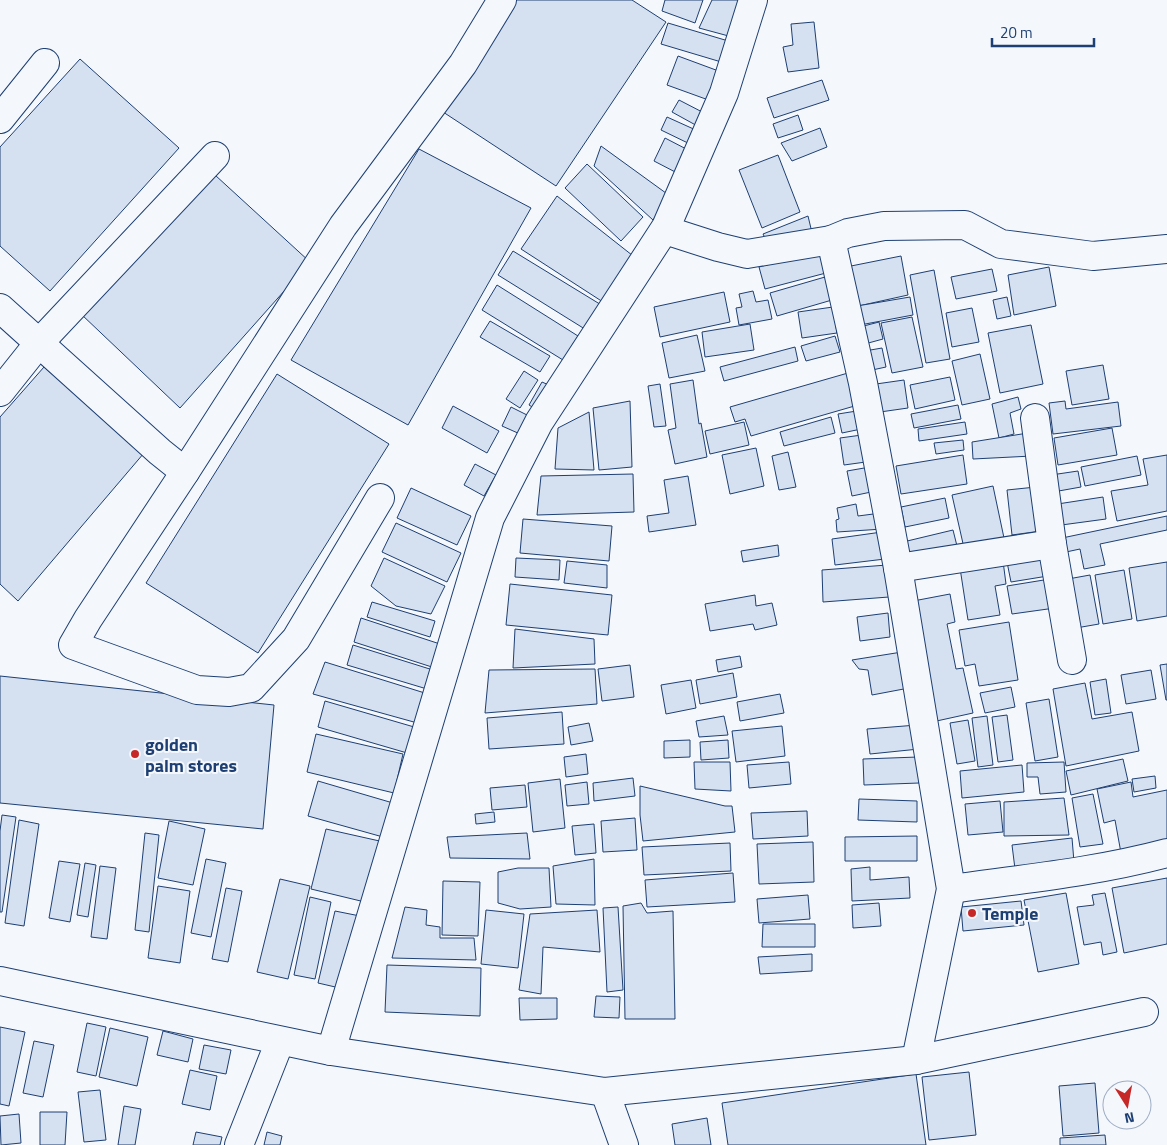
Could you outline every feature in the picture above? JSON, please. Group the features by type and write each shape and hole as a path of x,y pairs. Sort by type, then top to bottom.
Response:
{"street":[{"path":"380,498 296,640 251,688 229,692 197,690 73,645 343,226 463,64 502,0"},
{"path":"331,1051 490,518 539,422 665,230 724,93 753,0"},
{"path":"0,119 45,63"},
{"path":"0,392 39,343 215,156"},
{"path":"665,230 747,254 831,240 848,233 884,226 957,225 965,225 1002,244 1093,256 1167,249"},
{"path":"831,240 862,383 898,568 951,888 916,1060"},
{"path":"0,308 160,452 185,472"},
{"path":"1035,418 1052,544 1072,660"},
{"path":"898,568 1052,544"},
{"path":"951,888 1052,876 1146,859 1167,853"},
{"path":"0,981 331,1051 605,1092 916,1060 1144,1012"},
{"path":"239,1145 280,1041"},
{"path":"605,1092 624,1145"}],"building":[{"path":"514,0 632,0 666,22 556,186 440,110"},
{"path":"665,0 703,0 695,23 662,11"},
{"path":"712,0 746,0 736,38 699,28"},
{"path":"814,22 819,68 788,72 783,47 793,45 791,24"},
{"path":"668,23 735,43 728,64 661,44"},
{"path":"678,56 724,73 714,102 667,85"},
{"path":"80,59 179,148 50,291 0,246 0,147"},
{"path":"822,80 829,100 774,118 767,98"},
{"path":"679,100 708,115 701,128 672,112"},
{"path":"798,115 803,130 778,138 773,124"},
{"path":"667,117 698,131 692,145 661,130"},
{"path":"820,128 827,147 792,161 781,143"},
{"path":"665,138 692,152 681,175 654,161"},
{"path":"601,146 670,196 653,220 594,166"},
{"path":"419,149 531,208 408,425 291,360"},
{"path":"778,155 800,212 762,228 739,170"},
{"path":"587,164 643,217 621,241 565,188"},
{"path":"215,175 310,262 180,408 81,314"},
{"path":"557,196 637,259 603,302 521,249"},
{"path":"808,216 814,241 770,248 763,234"},
{"path":"513,251 603,306 588,331 498,275"},
{"path":"820,251 826,273 765,289 759,267"},
{"path":"901,256 908,295 854,307 846,267"},
{"path":"1049,267 1056,306 1014,315 1008,275"},
{"path":"992,269 997,291 956,299 951,277"},
{"path":"934,270 950,359 926,363 910,275"},
{"path":"825,277 832,300 777,316 770,293"},
{"path":"497,285 578,336 563,360 482,310"},
{"path":"753,291 756,302 768,300 772,319 739,325 736,308 742,307 739,294"},
{"path":"724,292 730,322 660,337 654,307"},
{"path":"910,297 913,315 860,325 857,306"},
{"path":"1007,297 1011,316 997,319 993,300"},
{"path":"833,307 837,333 802,338 798,312"},
{"path":"972,308 979,342 952,347 946,313"},
{"path":"912,317 923,367 892,373 881,323"},
{"path":"490,321 550,356 540,372 480,337"},
{"path":"879,322 883,339 861,345 856,328"},
{"path":"750,324 754,350 705,357 702,332"},
{"path":"1031,325 1043,384 1000,393 988,333"},
{"path":"697,335 705,371 669,378 662,343"},
{"path":"835,336 840,352 806,361 801,346"},
{"path":"795,347 798,361 724,381 720,367"},
{"path":"882,348 886,367 863,372 859,352"},
{"path":"980,354 990,399 962,405 952,361"},
{"path":"1103,365 1109,399 1072,405 1066,371"},
{"path":"44,367 144,453 18,601 0,584 0,417"},
{"path":"524,371 538,380 520,408 506,399"},
{"path":"848,373 858,405 751,436 745,419 735,422 730,407"},
{"path":"277,374 389,444 258,653 146,583"},
{"path":"950,377 955,400 915,409 910,385"},
{"path":"693,380 699,424 701,423 707,457 675,464 668,430 676,428 670,384"},
{"path":"904,380 908,408 880,412 876,384"},
{"path":"542,382 551,386 537,410 529,405"},
{"path":"660,384 666,426 654,427 648,386"},
{"path":"1018,397 1021,409 1010,413 1014,434 999,438 992,404"},
{"path":"630,401 632,467 599,470 593,408"},
{"path":"1065,401 1066,409 1118,402 1121,426 1053,434 1049,403"},
{"path":"958,405 961,419 914,428 911,414"},
{"path":"453,406 499,431 487,453 442,428"},
{"path":"511,407 529,416 520,434 502,426"},
{"path":"863,410 866,428 842,433 838,414"},
{"path":"589,412 594,470 555,469 558,428"},
{"path":"831,417 835,433 784,446 780,432"},
{"path":"744,422 749,445 710,454 705,431"},
{"path":"965,422 967,434 919,441 918,429"},
{"path":"1112,428 1117,455 1058,465 1054,438"},
{"path":"1028,433 1032,456 973,459 972,442"},
{"path":"869,434 873,461 844,465 840,438"},
{"path":"963,440 964,450 936,454 934,443"},
{"path":"756,448 764,486 730,494 722,455"},
{"path":"788,452 796,487 779,490 772,456"},
{"path":"963,455 967,484 901,494 896,466"},
{"path":"1167,455 1167,511 1117,521 1111,491 1148,485 1143,459"},
{"path":"1137,456 1141,475 1085,486 1081,467"},
{"path":"475,464 496,475 484,496 464,485"},
{"path":"870,467 876,491 852,496 847,471"},
{"path":"1078,471 1081,487 1053,492 1051,475"},
{"path":"633,474 634,512 537,515 541,476"},
{"path":"688,476 696,525 649,532 647,516 669,513 664,480"},
{"path":"993,486 1004,538 964,548 952,495"},
{"path":"1036,487 1041,531 1012,535 1007,490"},
{"path":"411,488 471,516 457,545 397,518"},
{"path":"1103,497 1106,519 1054,526 1051,505"},
{"path":"945,498 949,518 905,527 901,507"},
{"path":"856,504 858,516 881,513 883,529 837,532 836,520 839,519 837,508"},
{"path":"1167,516 1167,530 1100,544 1105,565 1084,569 1080,549 1066,552 1062,538"},
{"path":"523,519 612,526 609,561 520,553"},
{"path":"396,523 461,553 447,582 382,552"},
{"path":"953,530 959,554 908,562 903,542"},
{"path":"882,532 885,559 835,565 832,539"},
{"path":"778,545 779,556 743,562 741,551"},
{"path":"1049,549 1054,575 1011,582 1006,557"},
{"path":"384,558 445,586 431,614 396,606 371,586"},
{"path":"516,558 560,560 559,580 515,577"},
{"path":"567,561 607,565 607,588 564,583"},
{"path":"1003,561 1006,584 995,586 1000,615 968,620 960,568"},
{"path":"1167,562 1167,616 1137,621 1129,568"},
{"path":"887,565 889,597 823,602 822,570"},
{"path":"1124,570 1132,619 1103,624 1095,575"},
{"path":"1090,575 1099,624 1076,628 1068,579"},
{"path":"1050,579 1055,608 1012,614 1007,586"},
{"path":"510,584 612,595 608,635 506,625"},
{"path":"950,594 955,622 947,624 956,669 963,668 973,713 932,722 908,602"},
{"path":"755,595 756,606 772,603 777,625 755,630 753,624 710,631 705,604"},
{"path":"372,602 435,621 430,637 367,617"},
{"path":"888,613 890,637 860,641 857,617"},
{"path":"361,618 443,645 435,668 354,642"},
{"path":"1009,622 1018,680 979,686 975,664 965,666 959,630"},
{"path":"515,629 594,639 595,664 513,668"},
{"path":"353,645 433,670 427,689 347,665"},
{"path":"902,652 909,688 872,695 868,670 859,669 852,660"},
{"path":"740,656 742,667 718,672 716,660"},
{"path":"325,662 428,694 421,724 313,694"},
{"path":"1167,664 1167,700 1166,700 1160,665"},
{"path":"630,665 634,697 602,701 598,669"},
{"path":"595,669 597,704 485,713 489,670"},
{"path":"1151,670 1156,699 1126,704 1121,675"},
{"path":"733,673 737,697 700,704 696,680"},
{"name":"golden palm stores","path":"0,676 274,705 263,829 0,803"},
{"path":"1106,679 1111,713 1095,715 1090,682"},
{"path":"691,680 696,708 666,714 661,685"},
{"path":"1085,683 1092,719 1132,712 1139,751 1066,766 1053,689"},
{"path":"1011,687 1015,707 985,713 980,693"},
{"path":"780,694 784,713 740,721 737,702"},
{"path":"1049,699 1058,757 1035,761 1026,703"},
{"path":"325,701 421,729 414,755 318,727"},
{"path":"562,712 564,744 489,749 487,718"},
{"path":"1007,715 1013,760 998,762 992,717"},
{"path":"724,716 728,735 699,737 696,721"},
{"path":"987,716 993,765 978,767 972,718"},
{"path":"968,720 975,761 957,764 950,723"},
{"path":"589,723 593,741 571,745 568,727"},
{"path":"917,725 919,749 870,754 867,729"},
{"path":"782,726 785,756 736,762 732,731"},
{"path":"316,734 403,754 394,793 307,772"},
{"path":"690,740 690,757 664,758 664,741"},
{"path":"728,740 729,758 701,760 700,742"},
{"path":"586,754 588,774 566,777 564,757"},
{"path":"918,757 919,783 864,785 863,759"},
{"path":"1123,759 1128,781 1071,795 1066,771"},
{"path":"694,762 730,762 731,791 695,789"},
{"path":"789,762 791,784 749,788 747,765"},
{"path":"1064,762 1066,792 1040,794 1038,777 1027,777 1027,763"},
{"path":"1022,765 1024,792 962,798 960,771"},
{"path":"1155,776 1156,788 1134,792 1132,779"},
{"path":"633,778 635,796 594,801 593,783"},
{"path":"560,779 565,828 533,832 528,783"},
{"path":"318,781 393,803 383,837 308,816"},
{"path":"587,782 589,804 567,806 565,785"},
{"path":"1131,782 1133,797 1167,790 1167,844 1121,853 1115,820 1104,823 1097,789"},
{"path":"525,785 527,807 492,810 490,788"},
{"path":"640,786 732,806 735,832 643,841 640,815"},
{"path":"1093,794 1103,844 1080,847 1072,798"},
{"path":"1064,798 1069,835 1004,836 1004,802"},
{"path":"859,799 917,801 917,822 858,820"},
{"path":"1000,801 1003,832 968,835 965,804"},
{"path":"807,811 808,836 753,839 751,813"},
{"path":"494,812 495,822 476,824 475,814"},
{"path":"2,815 16,817 2,912 0,912 0,831"},
{"path":"635,818 637,850 603,852 601,821"},
{"path":"19,820 39,824 24,926 5,923"},
{"path":"169,821 205,829 193,885 158,878"},
{"path":"594,824 596,853 575,855 572,826"},
{"path":"326,829 384,842 369,903 311,889"},
{"path":"145,833 159,835 149,932 135,930"},
{"path":"527,833 530,859 450,858 447,837"},
{"path":"917,836 917,861 845,861 845,837"},
{"path":"1072,838 1074,862 1015,869 1012,845"},
{"path":"813,842 814,882 759,884 757,844"},
{"path":"730,843 731,871 644,875 642,847"},
{"path":"206,859 226,863 211,937 191,933"},
{"path":"594,859 595,905 556,904 553,866"},
{"path":"59,861 80,864 70,922 49,918"},
{"path":"85,863 96,865 88,917 77,915"},
{"path":"100,866 116,868 107,939 91,937"},
{"path":"870,867 870,880 909,877 910,898 852,901 851,869"},
{"path":"518,868 549,868 551,907 520,909 498,903 498,872"},
{"path":"733,873 735,902 647,907 645,880"},
{"path":"1167,878 1167,944 1124,953 1112,888"},
{"path":"280,879 310,886 288,979 257,972"},
{"path":"443,881 480,882 478,936 442,935"},
{"path":"158,886 190,891 180,963 148,958"},
{"path":"226,888 242,891 228,962 212,959"},
{"path":"1066,893 1079,964 1038,972 1024,900"},
{"path":"1105,893 1117,952 1103,955 1101,942 1084,945 1077,907 1094,905 1092,895"},
{"path":"808,895 810,919 759,923 757,899"},
{"path":"310,897 331,902 315,979 294,975"},
{"path":"1021,901 1024,925 963,931 961,907"},
{"path":"641,903 647,913 673,911 675,1019 625,1019 623,906"},
{"path":"879,903 881,926 853,928 852,905"},
{"path":"405,907 427,910 426,925 440,927 440,938 474,938 476,960 392,958"},
{"path":"618,907 623,990 607,992 603,908"},
{"path":"486,910 524,914 518,968 481,964"},
{"path":"597,910 600,952 543,947 541,994 519,990 530,914"},
{"path":"335,911 360,916 344,989 318,983"},
{"path":"763,924 815,924 815,947 762,947"},
{"path":"812,954 812,971 760,974 758,957"},
{"path":"387,965 481,968 480,1016 385,1012"},
{"path":"596,996 620,997 619,1018 594,1017"},
{"path":"519,998 557,998 557,1019 520,1020"},
{"path":"87,1023 106,1027 96,1076 77,1072"},
{"path":"0,1027 25,1032 9,1106 0,1104"},
{"path":"110,1028 148,1037 137,1086 99,1077"},
{"path":"163,1031 193,1039 188,1062 157,1055"},
{"path":"34,1041 54,1045 43,1097 23,1093"},
{"path":"204,1045 231,1050 226,1074 199,1069"},
{"path":"190,1070 217,1076 210,1110 182,1104"},
{"path":"969,1072 976,1135 929,1140 922,1077"},
{"path":"916,1074 926,1145 728,1145 722,1103"},
{"path":"1095,1083 1099,1133 1063,1136 1059,1086"},
{"path":"100,1090 106,1140 84,1142 78,1092"},
{"path":"124,1106 141,1109 135,1145 118,1145"},
{"path":"40,1112 67,1112 65,1145 40,1145"},
{"path":"19,1114 21,1143 1,1145 0,1116"},
{"path":"707,1118 711,1145 675,1145 672,1124"},
{"path":"196,1132 222,1137 220,1145 193,1145"},
{"path":"267,1132 282,1136 280,1145 264,1145"},
{"path":"1105,1135 1106,1145 1060,1145 1060,1138"}],"place":[{"name":"golden palm stores","path":"135,754"},
{"name":"Temple","path":"972,913"}]}
